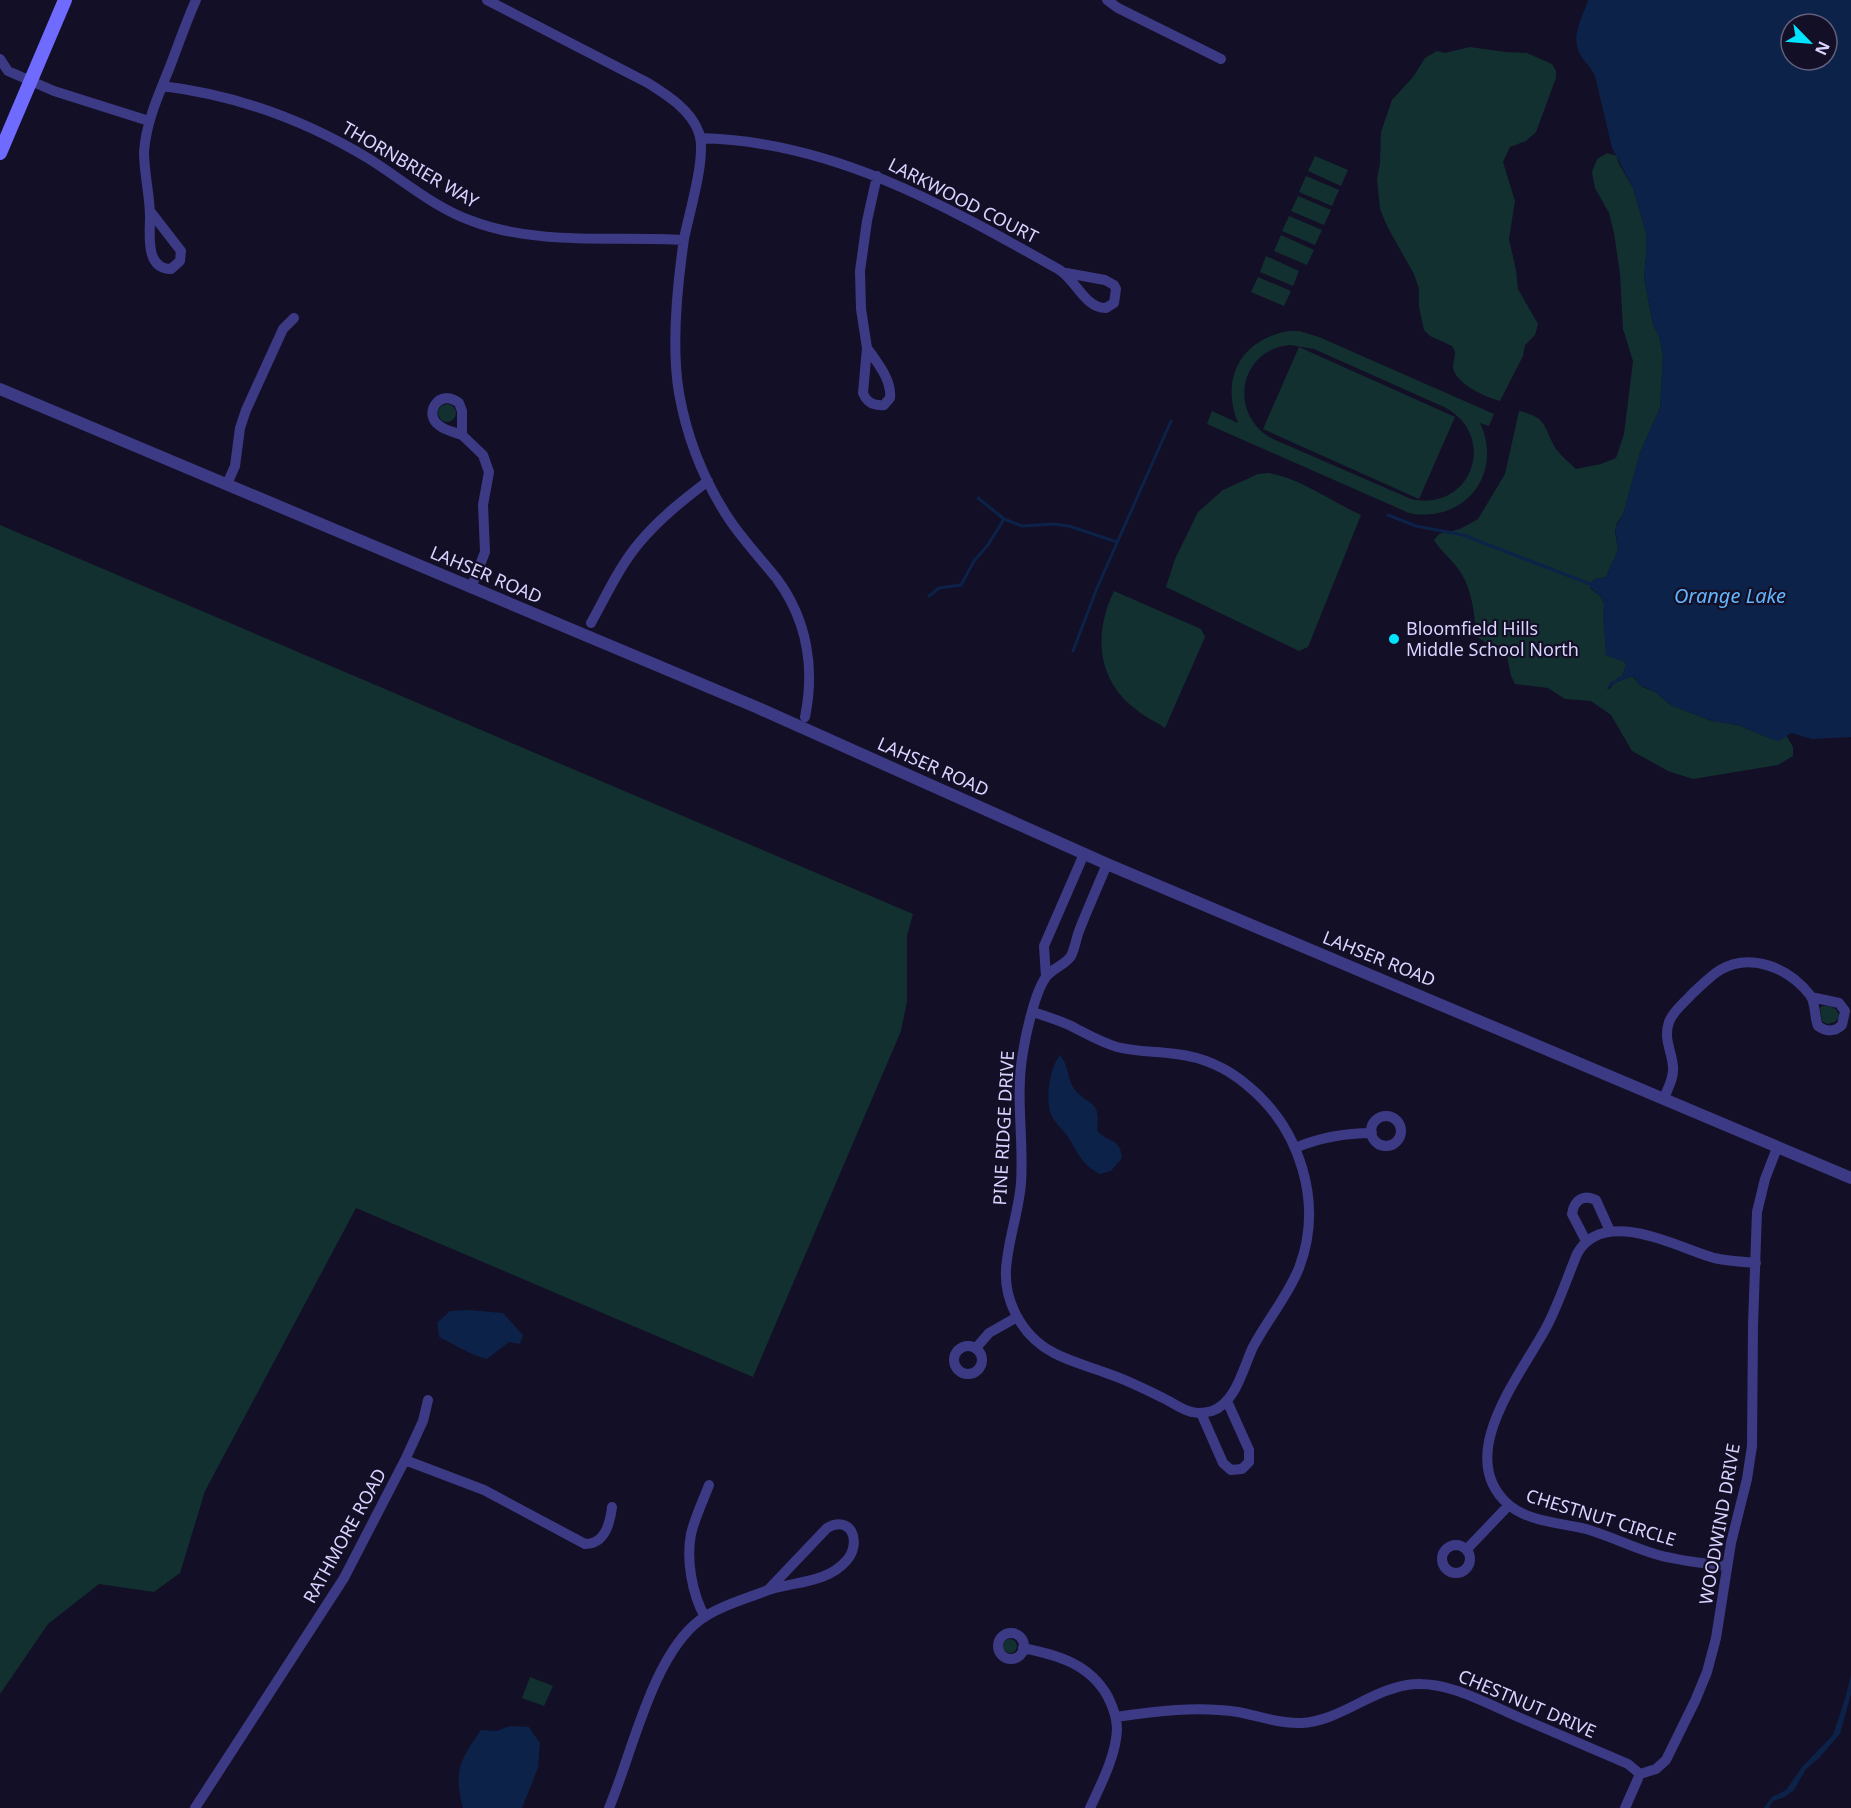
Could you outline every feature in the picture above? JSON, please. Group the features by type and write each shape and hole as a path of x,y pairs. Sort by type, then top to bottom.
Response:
{"main road":[{"path":"0,153 65,0"}],"street":[{"path":"150,211 181,251 180,261 171,269 159,266 152,257 150,211 144,166 146,135 149,121 196,0"},
{"path":"487,0 663,93 691,119 700,138 702,151 684,240 677,318 678,391 695,453 708,481 730,520 778,581 799,616 808,657 805,717"},
{"path":"1107,0 1118,8 1221,59"},
{"path":"0,59 8,71 31,81 91,104 149,121"},
{"name":"THORNBRIER WAY","path":"162,86 207,93 238,101 299,123 369,159 452,212 483,225 537,236 684,240"},
{"name":"LARKWOOD COURT","path":"700,138 737,141 798,152 877,176 961,214 1066,273 1111,282 1116,289 1114,303 1106,308 1092,304 1066,273"},
{"path":"867,348 890,388 890,398 884,405 870,403 863,393 867,348 859,290 867,220 877,176"},
{"path":"227,484 235,466 240,428 246,410 283,329 294,318"},
{"name":"LAHSER ROAD","path":"0,389 817,734 1084,855 1851,1178"},
{"path":"462,435 483,455 489,472 483,505 485,552 471,588"},
{"path":"591,623 637,545 671,510 708,481"},
{"name":"PINE RIDGE DRIVE","path":"1084,855 1044,946 1046,977 1033,1012 1020,1064 1018,1100 1022,1149 1020,1187 1006,1270 1008,1292 1017,1317 1032,1337 1052,1352 1126,1380 1187,1410 1201,1413"},
{"name":"PINE RIDGE DRIVE","path":"1046,977 1070,957 1107,864"},
{"path":"1664,1098 1673,1076 1667,1041 1669,1023 1678,1008 1718,971 1738,963 1752,962 1767,965 1785,974 1811,997"},
{"path":"1033,1012 1064,1023 1097,1040 1119,1047 1191,1056 1223,1069 1244,1082 1269,1105 1295,1148 1306,1181 1308,1202 1308,1233 1303,1254 1291,1283 1261,1333 1227,1401 1214,1410 1201,1413 1223,1463 1232,1470 1242,1469 1249,1462 1249,1450 1227,1401"},
{"path":"1295,1148 1333,1135 1372,1133"},
{"name":"WOODWIND DRIVE","path":"1641,1774 1656,1769 1664,1762 1695,1701 1707,1672 1716,1638 1727,1566 1752,1446 1753,1325 1758,1205 1767,1172 1777,1148"},
{"path":"1610,1231 1596,1200 1588,1197 1579,1199 1574,1204 1572,1214 1586,1241 1610,1231 1655,1238 1716,1258 1756,1263"},
{"name":"CHESTNUT CIRCLE","path":"1586,1241 1576,1254 1548,1324 1506,1398 1489,1440 1486,1459 1488,1473 1495,1489 1509,1505 1529,1516 1599,1533 1657,1554 1727,1566"},
{"path":"976,1348 989,1333 1017,1317"},
{"path":"405,1460 423,1421 428,1400"},
{"name":"RATHMORE ROAD","path":"195,1808 344,1578 405,1460 484,1490 585,1544 594,1542 604,1534 610,1524 612,1507"},
{"path":"705,1617 699,1606 689,1551 694,1525 709,1485"},
{"path":"1467,1549 1509,1505"},
{"path":"609,1808 656,1684 678,1645 693,1626 705,1617 769,1589 816,1579 837,1569 852,1552 855,1540 851,1532 846,1526 840,1524 826,1528 769,1589"},
{"path":"1023,1648 1051,1653 1084,1668 1103,1688 1116,1717 1117,1731 1113,1749 1090,1808"},
{"name":"CHESTNUT DRIVE","path":"1116,1717 1200,1709 1239,1712 1292,1723 1307,1723 1386,1690 1428,1684 1452,1689 1628,1764 1641,1774"},
{"path":"1625,1808 1641,1774"}],"green space":[{"path":"1470,47 1527,53 1552,64 1556,71 1556,78 1536,132 1526,141 1510,147 1503,162 1515,201 1509,239 1518,289 1538,324 1535,335 1525,345 1523,356 1500,401 1487,397 1464,384 1454,372 1455,352 1452,346 1430,336 1424,330 1419,307 1419,289 1414,274 1380,209 1377,179 1381,132 1392,100 1413,77 1425,58 1437,51 1445,53"},
{"path":"1607,153 1617,156 1633,188 1646,232 1644,277 1653,325 1659,335 1663,356 1660,408 1640,453 1623,515 1617,523 1615,532 1618,550 1606,577 1595,579 1590,584 1590,588 1600,596 1604,603 1604,626 1609,656 1626,664 1623,675 1610,683 1608,690 1615,683 1632,676 1643,687 1655,692 1671,705 1712,721 1738,725 1774,740 1779,740 1786,735 1793,747 1793,756 1778,765 1693,779 1668,771 1632,751 1611,715 1591,701 1565,699 1548,688 1515,684 1507,656 1477,637 1472,604 1465,580 1434,540 1439,534 1460,529 1478,519 1505,474 1519,411 1535,416 1544,424 1556,449 1576,469 1601,464 1616,458 1624,434 1633,361 1623,329 1620,274 1614,233 1609,213 1595,188 1592,172 1597,159"},
{"path":"1315,156 1348,170 1341,186 1308,171"},
{"path":"1306,176 1339,190 1332,206 1299,192"},
{"path":"1298,196 1331,210 1324,225 1291,211"},
{"path":"1289,216 1322,230 1315,245 1282,231"},
{"path":"1281,235 1314,250 1307,265 1274,251"},
{"path":"1266,256 1299,271 1293,286 1260,272"},
{"path":"1258,277 1291,291 1284,306 1251,292"},
{"path":"1299,331 1319,337 1494,414 1489,426 1480,423 1486,442 1487,460 1483,477 1474,491 1462,503 1447,511 1429,514 1409,513 1207,424 1212,411 1238,423 1233,407 1232,391 1239,364 1247,352 1272,335","holes":["1290,345 1314,349 1444,407 1461,420 1471,435 1474,452 1471,469 1463,483 1450,494 1432,500 1411,499 1273,439 1258,428 1249,415 1245,400 1245,385 1250,370 1259,358 1273,349"]},
{"path":"1299,347 1455,417 1419,499 1263,429"},
{"path":"443,404 451,404 456,409 454,420 443,422 438,417 438,409"},
{"path":"1268,473 1293,480 1361,515 1308,647 1299,651 1166,587 1175,559 1198,512 1223,490 1258,474"},
{"path":"0,525 913,914 907,936 907,1001 901,1031 753,1377 356,1208 205,1491 180,1573 154,1592 99,1584 48,1624 0,1694"},
{"path":"1114,591 1201,629 1205,637 1165,728 1138,711 1121,696 1106,669 1102,654 1103,622"},
{"path":"1822,1006 1836,1009 1839,1017 1835,1022 1827,1024 1822,1021 1820,1008"},
{"path":"1007,1639 1013,1639 1017,1646 1013,1653 1007,1653 1003,1649 1003,1643"},
{"path":"530,1677 553,1686 544,1706 522,1698"}],"water":[{"name":"Orange Lake","path":"1588,0 1851,0 1851,737 1812,739 1791,733 1779,741 1774,740 1738,725 1712,721 1671,705 1655,692 1638,684 1632,676 1615,683 1606,690 1610,683 1623,675 1626,664 1606,655 1604,603 1590,584 1595,579 1606,577 1618,550 1615,528 1623,515 1640,453 1660,408 1663,356 1659,335 1653,325 1644,277 1646,232 1633,188 1612,148 1595,76 1577,46 1577,32"},
{"path":"1060,1055 1065,1062 1073,1087 1095,1107 1098,1119 1097,1130 1119,1146 1122,1158 1111,1171 1100,1174 1085,1164 1051,1114 1048,1100 1050,1083 1056,1060"},
{"path":"450,1311 503,1313 523,1335 520,1344 509,1342 487,1359 439,1337 437,1323"},
{"path":"1851,1675 1851,1694 1840,1734 1806,1769 1794,1790 1785,1797 1773,1801 1769,1808 1764,1808 1772,1797 1786,1790 1802,1767 1833,1735"},
{"path":"510,1726 529,1727 540,1743 538,1768 522,1808 463,1808 459,1775 463,1758 481,1730 496,1731"}],"waterway":[{"path":"1073,651 1097,588 1171,421"},
{"path":"978,498 1004,519 1022,526 1054,524 1069,526 1117,542"},
{"path":"1388,515 1416,526 1463,535 1590,584"},
{"path":"929,596 939,588 961,585 974,561 988,545 1004,519"}],"place":[{"name":"Bloomfield Hills Middle School North","path":"1394,639"}]}
